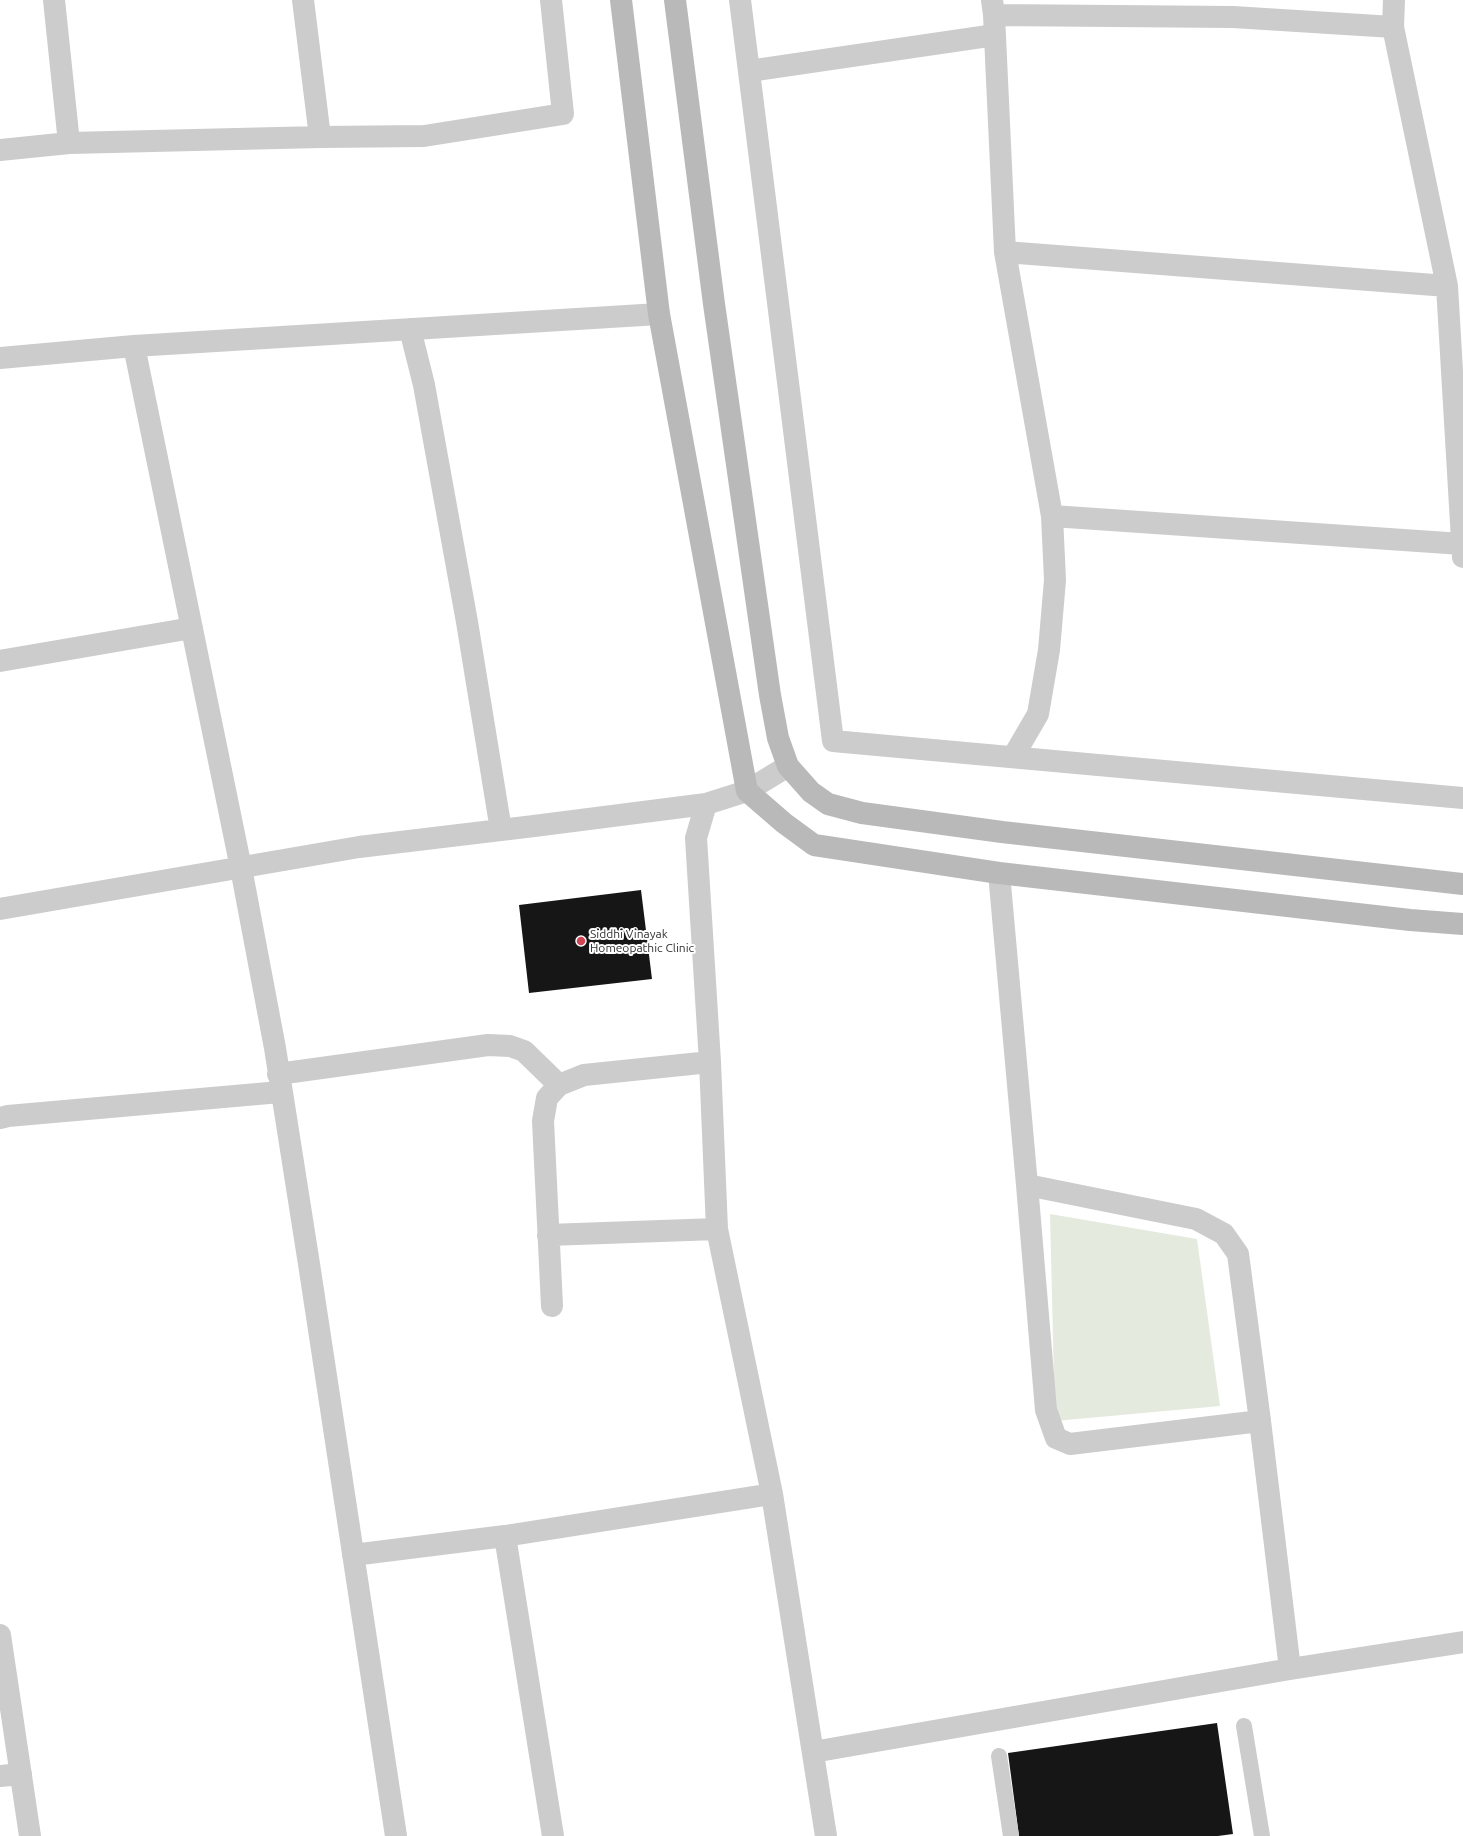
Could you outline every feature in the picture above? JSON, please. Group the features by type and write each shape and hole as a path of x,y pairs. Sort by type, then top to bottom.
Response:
{"street":[{"path":"54,0 69,143"},
{"path":"303,0 320,137"},
{"path":"0,150 69,143 424,136 563,114 551,0"},
{"path":"621,0 659,314 746,791 784,823 814,844 999,873 1410,920 1463,924"},
{"path":"675,0 714,304 769,687 778,738 788,766 811,792 828,804 862,812 1002,832 1463,884"},
{"path":"740,0 833,741 1463,798"},
{"path":"1052,516 1463,551 1447,286 1393,27 1394,0"},
{"path":"749,71 994,17 1233,6 1393,27"},
{"path":"994,17 1005,252 1052,516 1055,580 1049,650 1038,714 1013,757"},
{"path":"1005,252 1447,286"},
{"path":"0,358 134,346 659,314"},
{"path":"410,329 424,385 469,630 501,830"},
{"path":"134,346 241,868 279,1083 309,1264 396,1836"},
{"path":"0,661 192,628"},
{"path":"0,909 241,868 359,846 706,804 746,791 788,766"},
{"path":"706,804 696,838 710,1062 717,1229 772,1494 826,1836"},
{"path":"999,873 1028,1185 1046,1410 1056,1438 1070,1444 1260,1421"},
{"path":"0,1118 279,1083 488,1045 510,1046 524,1051 559,1084"},
{"path":"552,1306 543,1121 547,1098 559,1084 584,1075 710,1062"},
{"path":"1028,1185 1196,1219 1224,1234 1238,1254 1290,1669"},
{"path":"548,1235 717,1229"},
{"path":"353,1556 505,1536 772,1494"},
{"path":"505,1536 553,1836"},
{"path":"0,1635 10,1775 30,1836"},
{"path":"813,1752 1290,1669 1463,1642"}],"lane":[{"path":"1244,1726 1262,1836"},
{"path":"999,1756 1011,1836"}],"shaded area":[{"path":"1050,1214 1197,1239 1220,1406 1055,1421"}],"building":[{"path":"641,890 652,979 529,993 519,905"},
{"path":"1217,1723 1233,1834 1218,1836 1019,1836 1008,1753"}],"place":[{"name":"Siddhi Vinayak Homeopathic Clinic","path":"581,941"}]}
